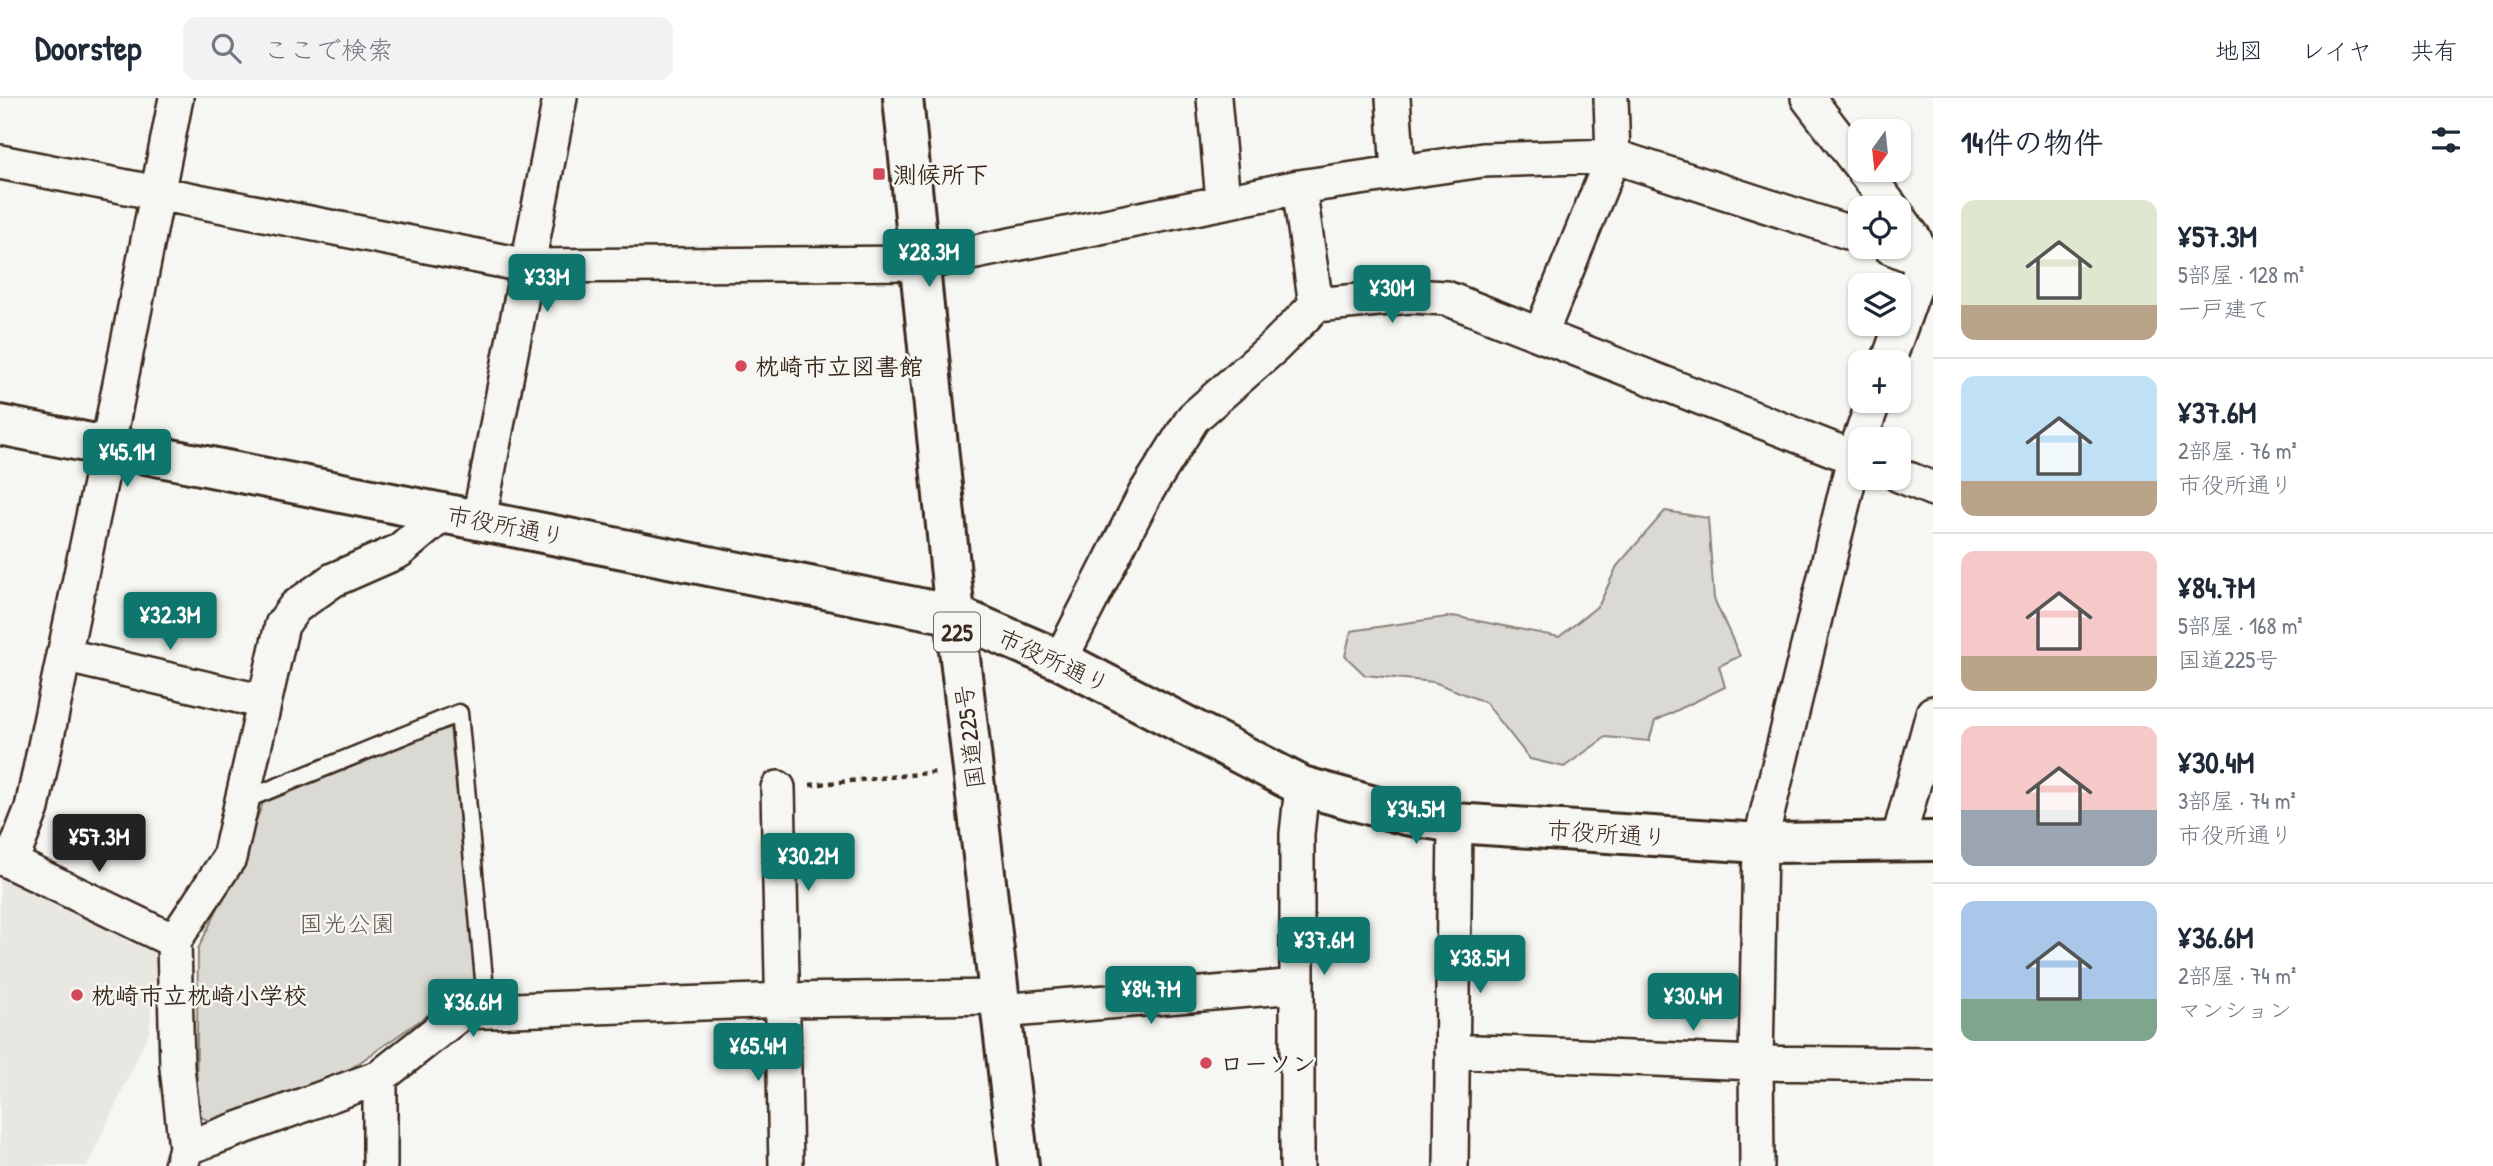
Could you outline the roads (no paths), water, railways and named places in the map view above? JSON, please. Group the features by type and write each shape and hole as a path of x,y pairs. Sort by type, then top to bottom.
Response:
{"main road":[{"name":"国道225号","path":"903,98 955,615 1019,1166"},
{"name":"市役所通り","path":"0,425 955,615 1060,660 1302,786 1393,811 1455,823 1760,843 1916,841"}],"street":[{"path":"174,941 6,859 32,808 108,446 176,98"},
{"path":"560,98 528,266 462,516 398,551 333,580 295,607 282,625 229,858 174,941 177,1067 184,1157 380,1077 463,1012 784,1000 1000,1004 1297,986"},
{"path":"1214,98 1223,201"},
{"path":"1393,98 1398,172"},
{"path":"1541,333 1613,156 1611,98"},
{"path":"1808,98 1848,150"},
{"path":"0,162 528,266 921,262 1299,187 1483,160 1613,156 1848,232"},
{"path":"1299,187 1316,305"},
{"path":"1891,350 1916,241"},
{"path":"1060,660 1145,494 1193,418 1274,347 1316,305 1410,296 1446,298 1848,445"},
{"path":"1911,480 1933,489"},
{"path":"1757,1166 1760,843 1849,490"},
{"path":"63,656 264,702"},
{"path":"1916,841 1933,713"},
{"path":"1297,1166 1297,834 1302,786"},
{"path":"778,788 786,1166"},
{"path":"1451,1166 1455,823"},
{"path":"1452,1051 1756,1063 1933,1065"},
{"path":"380,1077 380,1166"}],"lane":[{"path":"241,801 459,713 487,1011"}],"place":[{"name":"測候所下","path":"879,174"},
{"name":"枕崎市立図書館","path":"741,366"},
{"name":"枕崎市立枕崎小学校","path":"77,995"},
{"name":"ローソン","path":"1206,1063"}],"park label":[{"name":"国光公園","path":"347,923"}]}
